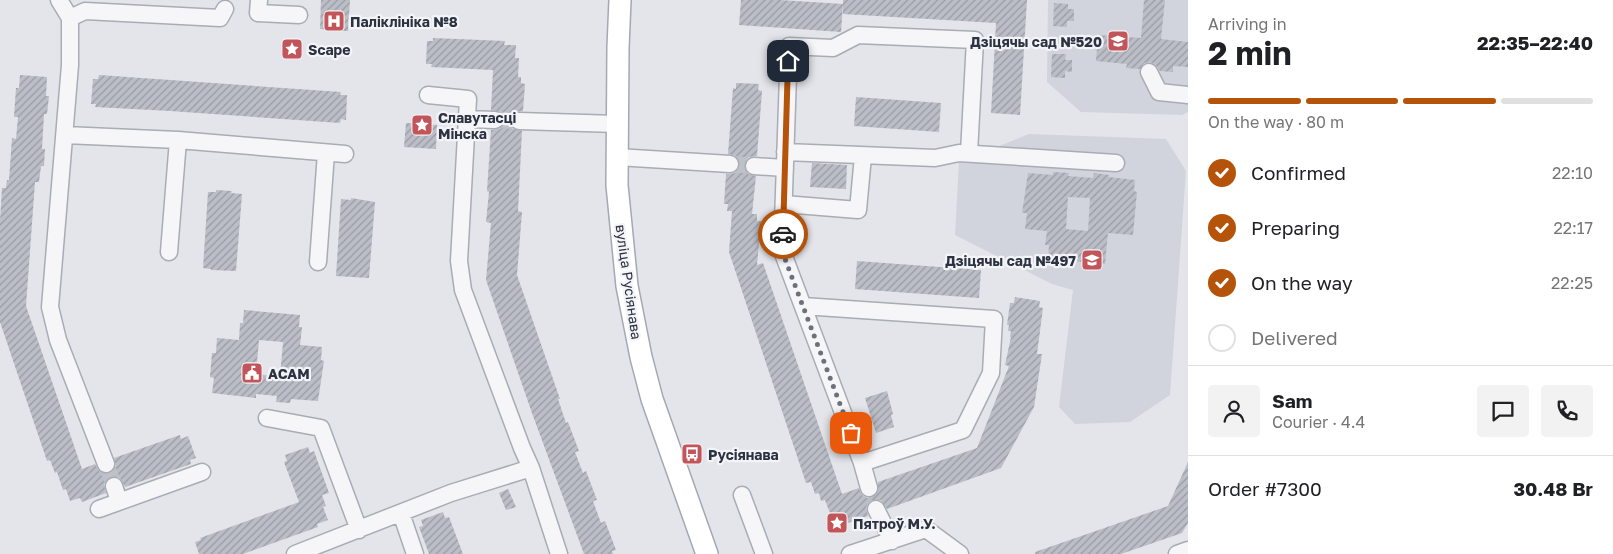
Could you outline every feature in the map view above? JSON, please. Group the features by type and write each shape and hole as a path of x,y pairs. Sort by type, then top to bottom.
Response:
{"main road":[{"name":"вуліца Русіянава","path":"620,0 617,124 618,193 622,248 633,320 640,357 665,439 707,554"}],"lane":[{"path":"59,0 70,18 70,65 50,307 58,340 106,464"},
{"path":"259,0 258,13 299,15"},
{"path":"70,18 85,11 220,18 225,9"},
{"path":"869,488 862,463 782,251 789,46 833,48 858,35 976,40 969,153"},
{"path":"1149,72 1159,92 1188,95"},
{"path":"428,95 468,99 459,261 462,285 531,468 559,554"},
{"path":"467,119 495,120"},
{"path":"519,122 617,124"},
{"path":"65,135 178,140 345,154"},
{"path":"169,252 178,140"},
{"path":"754,166 785,160 863,156 935,158 958,152 1116,162"},
{"path":"318,262 326,153"},
{"path":"784,204 858,210 863,156"},
{"path":"617,157 730,164"},
{"path":"803,306 994,319 991,373 963,430 862,463"},
{"path":"267,418 320,428 359,530"},
{"path":"295,554 451,494 531,468"},
{"path":"99,509 117,494 202,472"},
{"path":"742,495 764,554"},
{"path":"876,509 892,541"},
{"path":"401,513 416,554"},
{"path":"850,554 926,530 960,554"},
{"path":"1177,554 1188,550"}],"shaded area":[{"name":"Дзіцячы сад №520","path":"1048,0 1188,0 1188,112 1182,115 1081,112 1047,82"},
{"name":"Дзіцячы сад №497","path":"1029,134 1166,139 1186,171 1170,395 1130,422 1075,424 1059,407 1073,290 1052,284 955,235 959,162"}],"building":[{"name":"Паліклініка №8","path":"321,0 350,0 348,31 320,29"},
{"path":"741,0 780,0 843,4 841,32 739,25"},
{"path":"843,0 1027,0 1020,115 991,113 996,23 843,14"},
{"path":"1144,0 1165,0 1161,39 1188,42 1188,67 1173,66 1173,72 1160,71 1155,64 1150,62 1144,63 1140,69 1126,68 1127,64 1096,61 1098,35 1141,38"},
{"path":"1054,3 1068,4 1068,9 1074,9 1074,21 1067,21 1067,27 1053,26"},
{"path":"433,38 505,41 504,45 516,45 515,58 519,58 518,77 521,77 521,83 525,84 523,111 514,112 509,120 513,129 522,131 518,211 522,212 517,275 560,399 558,399 566,423 568,422 579,451 575,452 583,473 586,471 597,500 593,501 601,523 605,521 616,550 612,551 613,554 584,554 533,416 486,280 491,223 486,222 491,130 500,129 504,125 505,120 501,112 491,110 493,70 431,67 432,64 426,64 427,41 433,41"},
{"path":"1052,54 1066,54 1065,60 1072,60 1072,72 1065,71 1065,78 1051,77"},
{"path":"20,75 47,77 46,96 49,96 47,114 44,114 42,149 45,149 44,166 41,166 39,182 35,182 26,306 82,469 95,464 100,472 109,473 116,466 114,458 180,435 181,439 188,436 196,458 190,460 191,464 125,487 120,478 116,476 110,477 104,484 106,493 82,502 80,498 70,501 66,489 63,490 57,472 55,473 50,460 47,461 0,322 0,221 2,188 6,188 7,180 9,180 12,138 16,139 18,117 14,117 16,88 19,88"},
{"path":"99,75 341,92 340,95 347,95 346,120 341,119 340,123 95,107 96,104 91,104 93,79 98,79"},
{"path":"736,83 759,84 758,90 762,91 757,156 749,157 745,161 744,166 748,174 756,176 752,214 757,214 757,221 761,221 757,265 763,263 842,494 859,488 862,495 867,498 872,497 878,491 878,482 977,448 1009,366 1005,365 1011,337 1011,331 1008,331 1009,325 1007,325 1010,303 1014,303 1015,297 1040,301 1039,307 1043,308 1037,354 1042,354 1034,407 1001,468 887,509 881,500 872,500 866,508 868,516 845,524 844,521 834,524 825,500 821,501 819,493 815,494 811,482 806,483 729,252 732,211 727,211 728,204 724,204 726,174 735,173 739,169 740,164 736,156 728,154 733,88 736,89"},
{"path":"856,97 941,103 939,132 854,126"},
{"path":"406,123 437,125 436,149 404,147"},
{"path":"812,163 847,165 846,189 810,187"},
{"path":"1053,172 1069,173 1068,176 1093,178 1094,173 1135,180 1134,191 1137,192 1133,235 1108,233 1105,264 1048,259 1049,245 1045,245 1047,231 1025,229 1027,213 1022,213 1028,173 1053,175","holes":["1068,197 1090,198 1088,231 1066,229"]},
{"path":"216,190 242,194 236,271 203,268 208,192 216,192"},
{"path":"351,198 375,202 369,278 336,276 341,199 351,200"},
{"path":"857,261 981,270 979,298 855,289"},
{"path":"244,310 300,315 299,327 302,327 300,345 322,347 321,360 324,361 318,401 291,399 290,403 276,402 277,396 256,394 256,398 212,393 214,378 210,377 212,353 216,353 217,338 239,340 240,323 243,323","holes":["259,340 283,342 280,377 256,374"]},
{"path":"887,391 894,427 876,433 865,398"},
{"path":"308,447 310,453 314,451 329,493 322,495 326,506 323,507 328,520 317,524 318,527 243,554 199,554 195,542 201,540 200,538 299,502 284,462 287,461 285,455"},
{"path":"1188,462 1188,523 1182,533 1121,554 1035,554 1035,552 1168,506"},
{"path":"508,489 516,507 506,510 499,493"},
{"path":"443,512 445,518 449,517 463,554 429,554 419,527 423,526 421,520"}],"tunnel":[{"path":"495,120 519,121"},
{"path":"730,164 754,166"},
{"path":"106,464 114,486"}],"way so far":[{"path":"783,234 782,251 851,433"}],"place":[{"name":"Паліклініка №8","path":"334,21"},
{"name":"Дзіцячы сад №520","path":"1118,41"},
{"name":"Scape","path":"292,49"},
{"name":"Славутасці Мінска","path":"422,125"},
{"name":"Дзіцячы сад №497","path":"1092,260"},
{"name":"АСАМ","path":"252,373"},
{"name":"Русіянава","path":"692,454"},
{"name":"Пятроў М.У.","path":"837,523"}],"route":[{"path":"783,234 788,61"}]}
